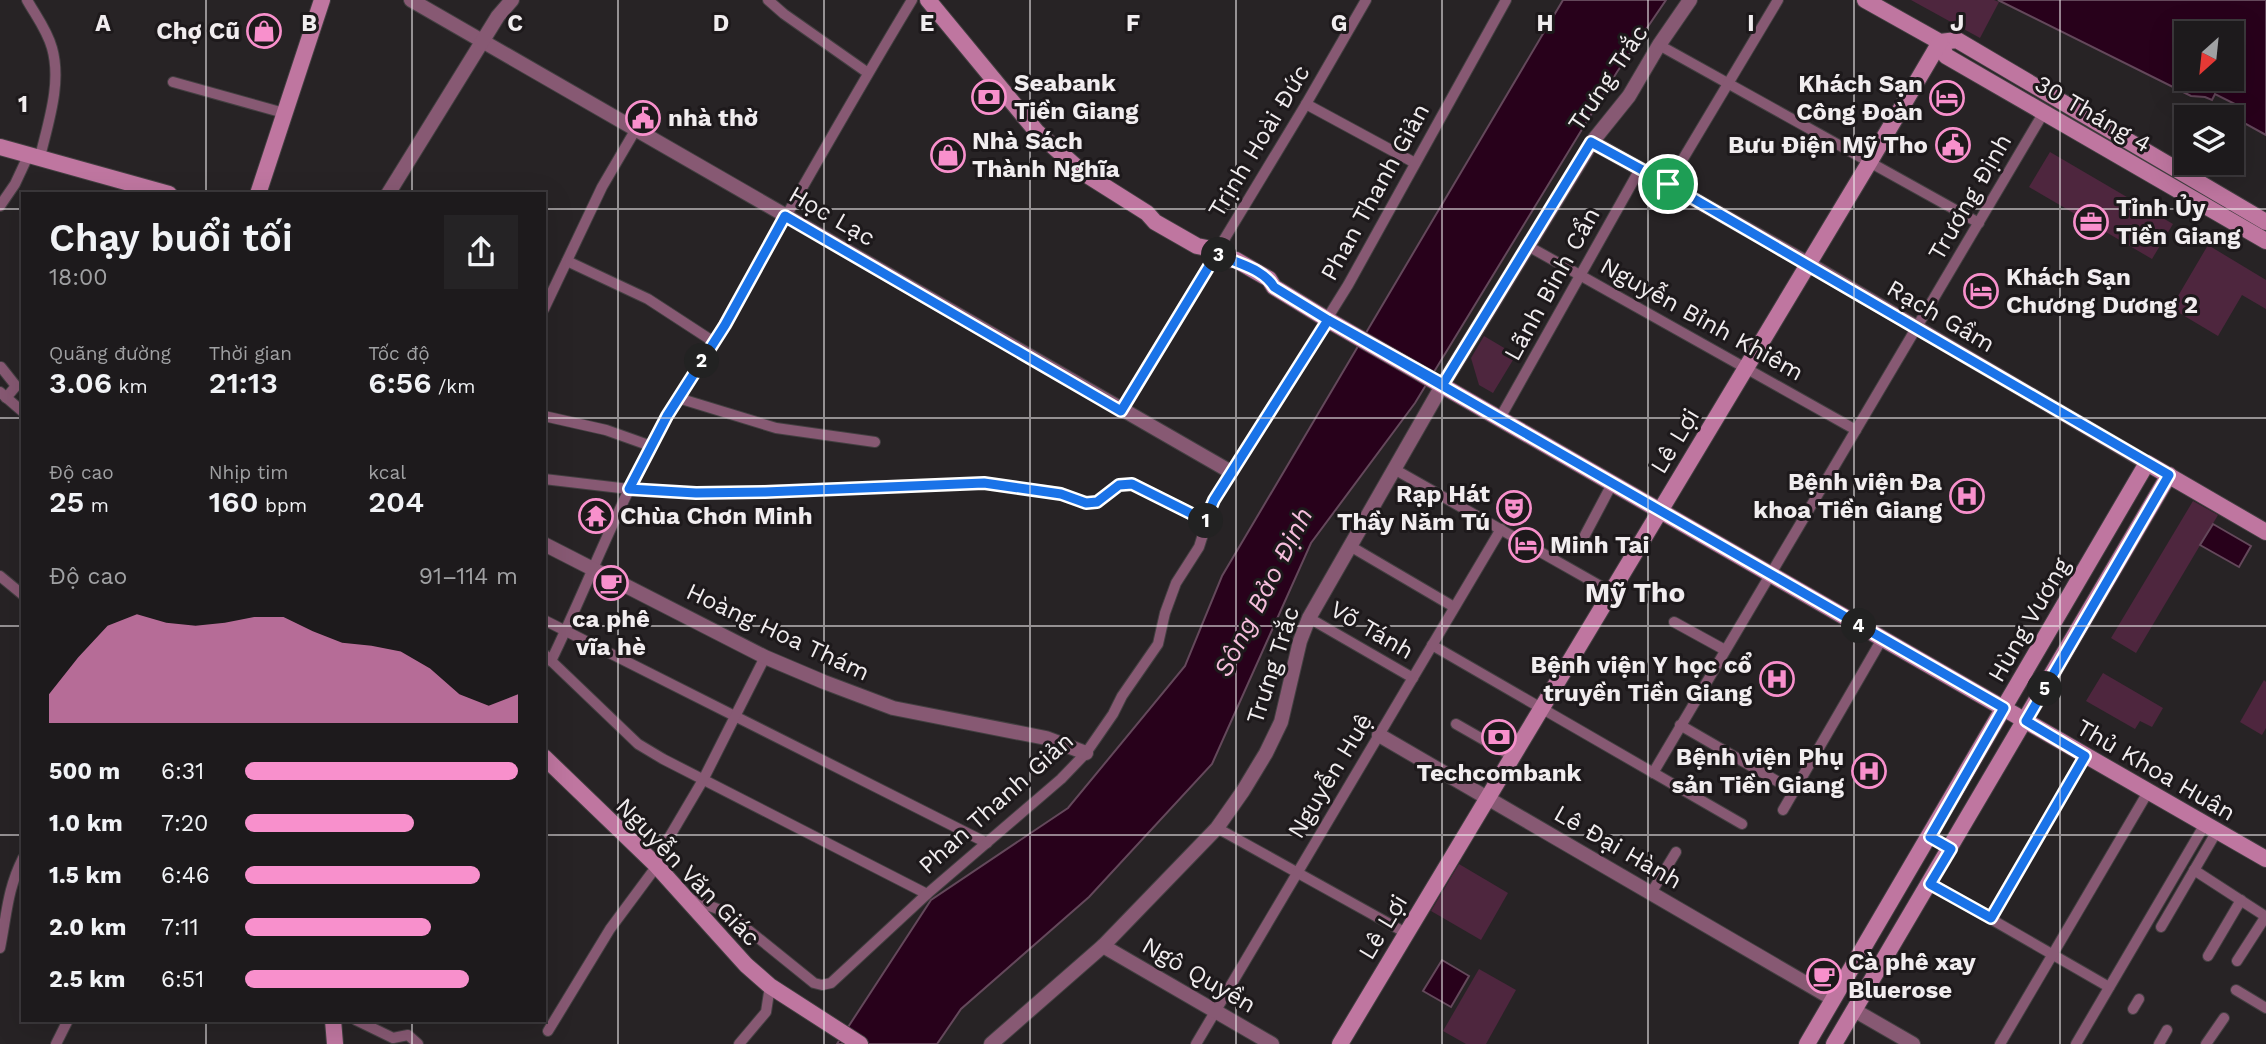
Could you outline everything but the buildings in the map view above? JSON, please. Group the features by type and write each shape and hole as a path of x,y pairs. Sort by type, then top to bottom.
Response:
{"main road":[{"path":"259,192 322,0"},
{"name":"Thủ Khoa Huân","path":"928,0 1037,132 1082,172 1147,213 1159,214 1201,238 1217,253 1236,260 1269,279 1274,287 1659,512 2266,859"},
{"name":"30 Tháng 4","path":"1865,0 1940,42 1957,40 2053,96 2218,203 2266,242"},
{"name":"30 Tháng 4","path":"1940,42 1946,56 2044,112 2218,203 2266,222"},
{"name":"Lê Lợi","path":"1340,1044 1940,42"},
{"path":"2044,112 2053,96"},
{"path":"0,147 162,192"},
{"name":"Rạch Gầm","path":"2147,463 2266,532"},
{"name":"Hùng Vương","path":"1807,1044 2147,463"},
{"path":"1834,1044 2169,475"},
{"path":"2054,622 2077,634"},
{"name":"Nguyễn Văn Giác","path":"546,759 655,865 727,946 770,986 860,1044"},
{"path":"1930,837 1951,849"},
{"path":"1833,999 1854,1010"},
{"path":"333,1022 335,1044"}],"street":[{"path":"0,206 34,155 54,89 52,49 42,23 27,0"},
{"name":"Học Lạc","path":"411,0 1231,472"},
{"path":"392,190 498,16 512,0"},
{"path":"768,0 784,15 868,73"},
{"path":"912,0 714,342 650,446 566,631 548,657 638,744 927,894"},
{"name":"Trịnh Hoài Đức","path":"1121,411 1366,0"},
{"name":"Phan Thanh Giản","path":"683,897 726,912 807,978 822,985 831,983 927,894 1061,779 1086,753 1158,644 1176,583 1199,547 1214,500 1335,323 1415,163 1506,0"},
{"name":"Trưng Trắc","path":"991,1044 1103,946 1217,828 1266,753 1281,722 1300,641 1309,618 1394,469 1439,382 1528,246 1591,142 1629,96 1658,45 1690,0"},
{"path":"1668,184 1778,0"},
{"path":"1658,45 1979,223"},
{"path":"173,82 284,113"},
{"path":"1306,104 1415,163"},
{"name":"Trương Định","path":"1653,773 2044,112"},
{"path":"546,305 602,187 636,129"},
{"name":"Rạch Gầm","path":"1591,142 1809,264 2147,463"},
{"name":"Lãnh Binh Cẩn","path":"1500,418 1640,169"},
{"name":"Nguyễn Bỉnh Khiêm","path":"1528,246 1856,430"},
{"path":"567,261 649,299 714,342"},
{"path":"1,367 16,386 3,395 21,410"},
{"path":"678,398 776,428 875,442"},
{"path":"546,416 606,430 650,446"},
{"path":"1394,469 1611,592"},
{"path":"546,479 629,489 724,492 984,483 1061,494 1086,503 1097,502 1111,489 1125,483 1208,522"},
{"path":"1585,536 1612,484"},
{"name":"Nguyễn Huệ","path":"1196,1044 1500,529"},
{"name":"Hoàng Hoa Thám","path":"546,545 765,657 824,682 893,708 1046,738 1086,753"},
{"path":"1350,546 1454,607"},
{"path":"0,576 21,593"},
{"name":"Võ Tánh","path":"1309,618 1413,678"},
{"path":"546,621 987,844"},
{"path":"1674,622 1725,650"},
{"path":"1783,810 1882,639"},
{"path":"1432,645 1742,824"},
{"path":"548,1031 610,929 655,865 703,780 765,657"},
{"path":"1456,724 1512,756"},
{"path":"1680,726 1794,792"},
{"name":"Lê Đại Hành","path":"1379,735 1833,999"},
{"path":"1991,918 2085,756"},
{"path":"2000,1044 2148,792"},
{"path":"2161,927 2194,870 2211,827"},
{"path":"2076,1044 2211,827"},
{"path":"1217,828 1406,933"},
{"path":"1651,893 1676,852"},
{"path":"0,948 4,909 21,863"},
{"path":"2194,870 2265,916 2237,961"},
{"path":"1930,884 2109,987"},
{"path":"2208,956 2241,900"},
{"name":"Ngô Quyền","path":"1103,946 1272,1044"},
{"path":"739,1044 766,1012 770,986"},
{"path":"2236,990 2266,1008"},
{"path":"2133,1009 2139,999"},
{"path":"1854,1010 1913,1044"},
{"path":"2206,1044 2224,1018"},
{"path":"55,1044 67,1022"},
{"path":"360,1022 396,1039 408,1035 418,1044"},
{"path":"2159,1044 2167,1030"}],"shaded area":[{"path":"1911,0 1994,0 1999,2 1980,38"},
{"path":"2050,152 2173,224 2152,259 2029,187"},
{"path":"2208,245 2266,280 2266,309 2242,295 2218,336 2171,308"},
{"path":"1484,336 1516,355 1493,393 1479,385 1471,358"},
{"path":"2193,501 2218,515 2136,653 2111,638"},
{"path":"2103,673 2163,708 2152,727 2140,721 2135,729 2086,701"},
{"path":"2264,680 2266,728 2262,735 2240,722"},
{"path":"1459,864 1508,893 1481,940 1431,911"},
{"path":"1479,969 1516,990 1486,1044 1466,1044 1443,1031"}],"water":[{"name":"Sông Bảo Định","path":"1563,0 1666,0 1617,72 1415,403 1311,543 1212,764 1089,897 961,1009 937,1044 837,1044 931,900 1068,808 1185,666 1222,576"},
{"path":"1998,0 2266,0 2266,135 2244,123 2244,105 2237,105 2215,94 2212,100 2191,96 2181,91 2244,91 2244,21 2174,21 2174,88"},
{"path":"2213,524 2251,546 2239,567 2200,545"},
{"path":"1442,960 1469,976 1451,1007 1423,991"}],"place":[{"name":"Chợ Cũ","path":"264,31"},
{"name":"Seabank Tiền Giang","path":"989,97"},
{"name":"Khách Sạn Công Đoàn","path":"1947,98"},
{"name":"nhà thờ","path":"643,118"},
{"name":"Bưu Điện Mỹ Tho","path":"1953,145"},
{"name":"Nhà Sách Thành Nghĩa","path":"948,155"},
{"name":"Tỉnh Ủy Tiền Giang","path":"2091,222"},
{"name":"Khách Sạn Chương Dương 2","path":"1981,291"},
{"name":"Bệnh viện Đa khoa Tiền Giang","path":"1967,496"},
{"name":"Rạp Hát Thầy Năm Tú","path":"1514,508"},
{"name":"Chùa Chơn Minh","path":"596,516"},
{"name":"Minh Tai","path":"1526,545"},
{"name":"ca phê vĩa hè","path":"611,583"},
{"name":"Bệnh viện Y học cổ truyền Tiền Giang","path":"1777,679"},
{"name":"Techcombank","path":"1499,737"},
{"name":"Bệnh viện Phụ sản Tiền Giang","path":"1869,771"},
{"name":"Cà phê xay Bluerose","path":"1824,976"}],"district":[{"name":"Mỹ Tho","path":"1635,592"}],"route":[{"path":"1668,184 1591,142 1443,384 1328,320 1214,500 1208,522 1125,483 1111,489 1097,502 1086,503 1061,494 984,483 765,492 696,493 629,489 667,416 725,325 785,216 1121,411 1217,253 1227,259 1236,260 1269,279 1274,287 1328,320 2004,708 1930,837 1951,849 1930,884 1991,918 2085,756 2026,721 2169,475 1668,184"}]}
